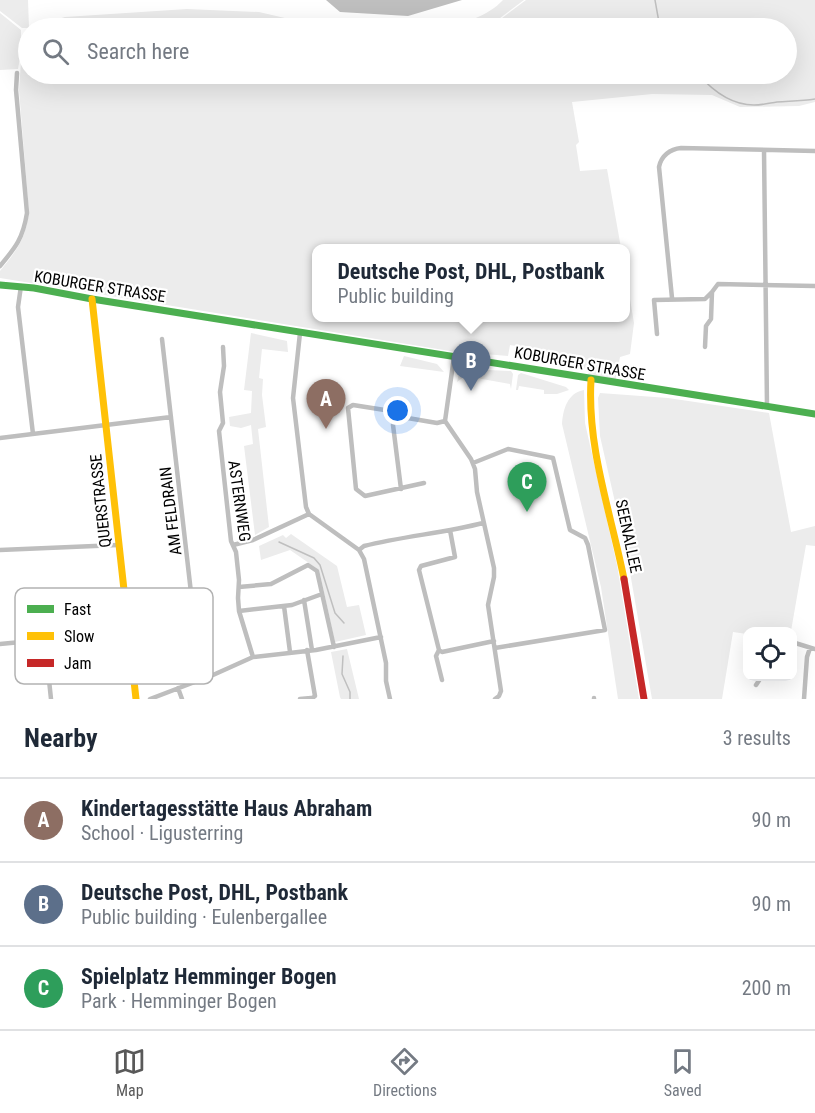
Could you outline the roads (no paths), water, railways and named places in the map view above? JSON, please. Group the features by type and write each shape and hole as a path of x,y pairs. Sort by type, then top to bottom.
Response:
{"main road":[{"name":"KOBURGER STRASSE","path":"0,280 21,286"},
{"name":"KOBURGER STRASSE","path":"0,285 21,286 591,380 815,414"},
{"name":"QUERSTRASSE","path":"92,299 123,588"},
{"name":"SEENALLEE","path":"591,380 589,400 592,435 628,599 644,699"},
{"name":"QUERSTRASSE","path":"134,684 136,699"}],"street":[{"path":"0,266 17,246 24,232 27,213 16,90 17,73"},
{"path":"672,298 659,164 665,155 674,148 815,151"},
{"path":"764,150 767,406"},
{"path":"657,334 654,300 705,299 718,284 815,286"},
{"path":"21,286 18,307 33,434"},
{"path":"705,347 706,326 711,319 712,292"},
{"path":"300,333 293,398 306,507 309,514 359,550 364,559 381,637 390,699"},
{"name":"AM FELDRAIN","path":"162,339 191,588"},
{"name":"ASTERNWEG","path":"223,347 224,366 220,392 223,423 219,431 233,545 236,552 239,611 253,657"},
{"path":"454,357 445,421 473,463 477,478 477,492 494,568 488,605 501,691 498,698"},
{"path":"424,483 365,496 356,489 347,411 350,405 353,405 391,411 396,416 437,423 445,421"},
{"path":"396,416 393,425 401,489"},
{"path":"0,438 171,417"},
{"path":"473,463 508,449 553,458 570,530 585,538 588,544 605,630 495,648"},
{"path":"233,545 253,540 309,514"},
{"path":"359,550 364,546 409,535 422,536 483,523"},
{"path":"442,680 436,656 439,650 419,570 421,566 455,557 450,530"},
{"path":"0,550 118,544"},
{"path":"239,587 271,584 308,565 317,571 334,647"},
{"path":"239,611 284,606 322,594"},
{"path":"300,699 315,696 304,600"},
{"path":"284,606 290,652"},
{"path":"213,675 253,657 334,647 381,637"},
{"path":"439,650 442,652 494,641"},
{"path":"0,644 15,643"},
{"path":"797,643 813,649 807,657 804,699"},
{"path":"756,685 759,681"},
{"path":"49,684 51,699"},
{"path":"150,699 190,684"},
{"path":"178,688 182,699"}],"waterway":[{"path":"655,0 658,18"},
{"path":"707,84 723,96 746,104 815,99"},
{"path":"279,542 314,558 320,565 335,613 344,623"},
{"path":"343,656 342,674 350,692 350,699"}],"place":[{"name":"Deutsche Post, DHL, Postbank","path":"471,391"},
{"name":"Kindertagesstätte Haus Abraham","path":"326,429"},
{"name":"Spielplatz Hemminger Bogen","path":"527,512"}]}
